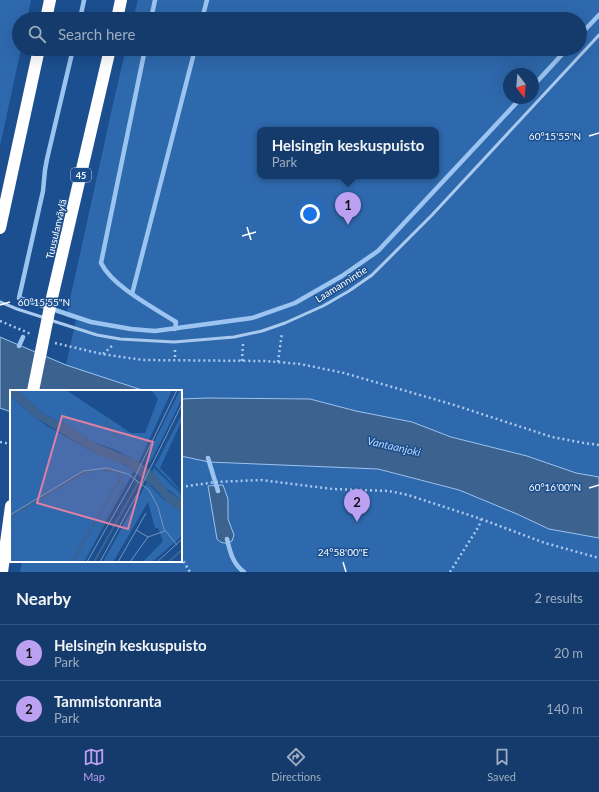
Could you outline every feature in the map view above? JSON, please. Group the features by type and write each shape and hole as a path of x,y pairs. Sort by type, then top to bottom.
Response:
{"highway":[{"path":"47,12 50,0"},
{"path":"118,12 121,0"},
{"path":"0,228 37,56"},
{"name":"Tuusulanväylä","path":"33,390 51,302 108,56"},
{"path":"2,572 10,513"}],"lane":[{"name":"Laamannintie","path":"587,48 599,35"},
{"name":"Laamannintie","path":"0,302 97,335 120,339 174,342 234,337 282,324 323,306 349,291 372,275 432,215 580,56"}],"path":[{"path":"0,321 33,335"},
{"path":"278,362 282,324"},
{"path":"242,361 244,335"},
{"path":"53,343 102,354 143,360 242,361 300,364 344,373 452,404 552,437 599,445"},
{"path":"0,442 10,444"},
{"path":"182,486 216,482 261,480 333,489 389,491 408,495 481,519 545,543 599,558"},
{"path":"450,572 479,526 481,519"},
{"path":"182,559 190,572"}],"shaded area":[{"path":"0,0 31,0 28,12 12,12 12,56 19,56 0,146"},
{"path":"138,0 599,0 599,477 576,473 527,456 451,437 412,422 356,411 310,399 182,399 182,390 139,390 66,365 76,320 66,317 124,56 587,56 587,12 135,12"},
{"path":"182,456 209,462 378,469 459,490 549,529 599,538 599,572 20,572 22,562 182,562"}],"water":[{"path":"0,337 66,365 142,390 10,390 10,412 0,408"},
{"name":"Vantaanjoki","path":"182,399 310,399 356,411 412,422 451,437 527,456 576,473 599,477 599,538 549,529 459,490 378,469 209,462 182,456"},
{"path":"223,485 228,499 228,519 234,535 232,541 228,543 222,543 217,539 208,486"}],"waterway":[{"path":"81,12 84,0"},
{"path":"152,12 155,0"},
{"path":"204,12 207,0"},
{"path":"587,28 599,15"},
{"path":"71,56 47,159 43,191 19,298 91,322 131,329 155,331 252,318 295,303 342,276 378,251 515,104"},
{"path":"144,56 101,263 106,272 134,296 176,322 175,329"},
{"path":"132,294 193,56"},
{"path":"539,79 561,56"},
{"path":"19,346 23,337"},
{"path":"208,458 218,491"},
{"path":"227,539 231,553 237,565 244,572"}],"place":[{"name":"Helsingin keskuspuisto","path":"348,225"},
{"name":"Tammistonranta","path":"357,522"}]}
